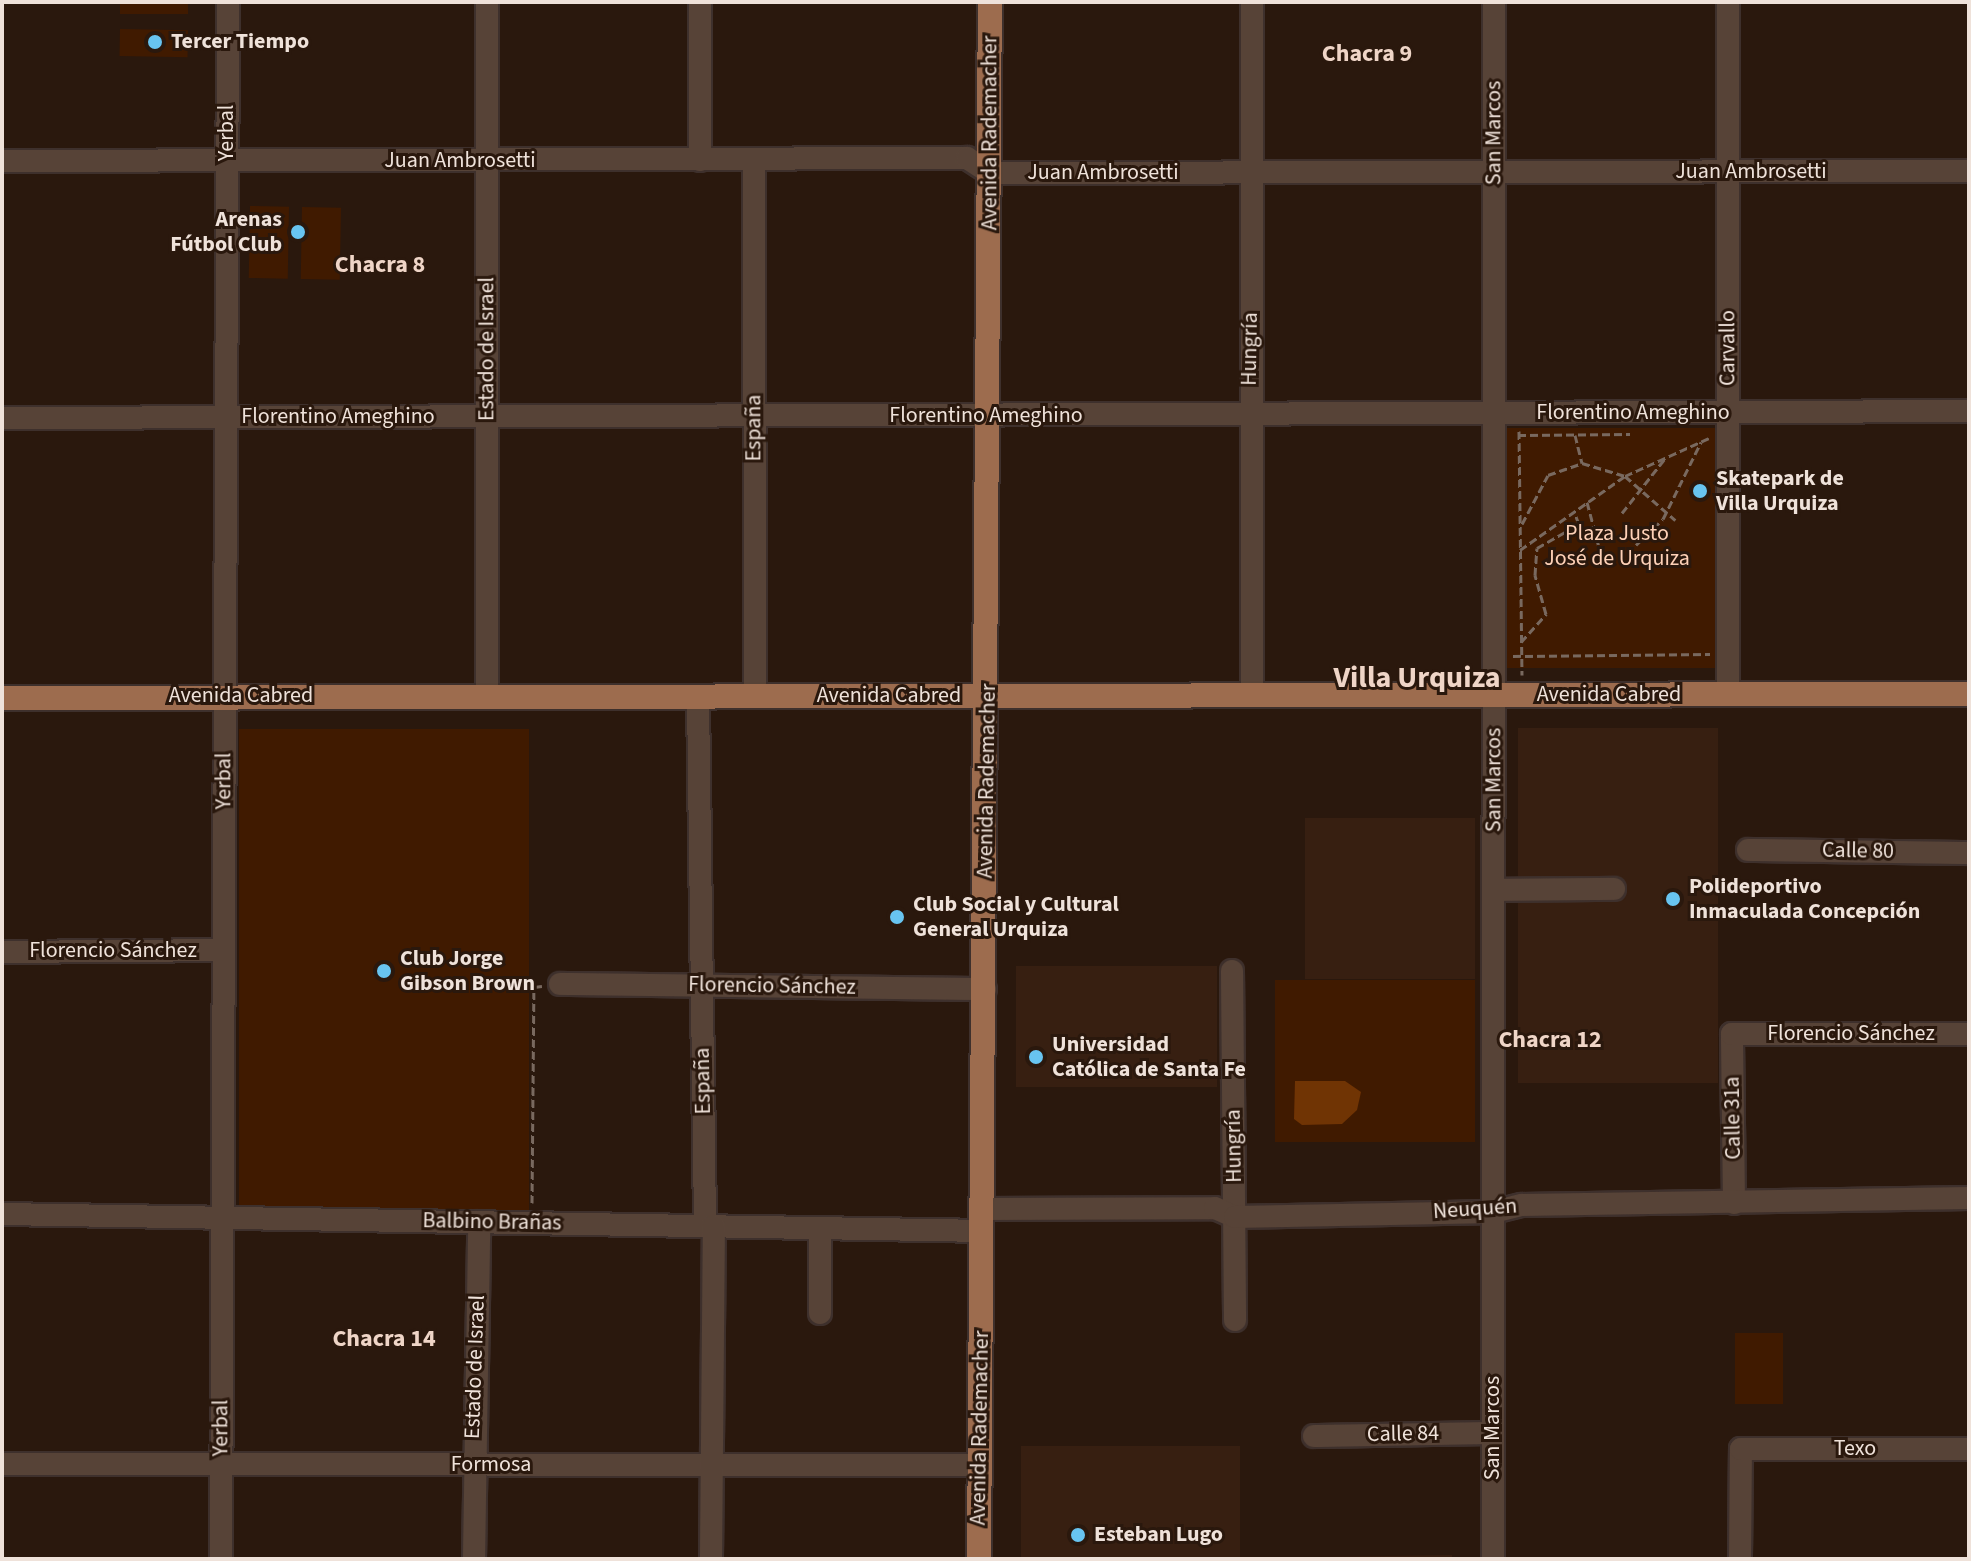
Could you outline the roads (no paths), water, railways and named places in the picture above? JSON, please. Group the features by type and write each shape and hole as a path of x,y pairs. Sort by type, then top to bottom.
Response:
{"main road":[{"name":"Avenida Rademacher","path":"979,1559 988,696 990,2"},
{"name":"Avenida Cabred","path":"2,698 225,695 1969,694"}],"street":[{"name":"Yerbal","path":"221,1559 228,2"},
{"name":"Estado de Israel","path":"487,2 487,697"},
{"path":"700,2 700,160"},
{"name":"Hungría","path":"1252,2 1249,416 1252,695"},
{"name":"San Marcos","path":"1493,1559 1494,2"},
{"name":"Carvallo","path":"1728,2 1728,694"},
{"name":"Juan Ambrosetti","path":"2,161 967,158 990,173 1969,171"},
{"name":"España","path":"754,160 755,696"},
{"name":"Florentino Ameghino","path":"2,418 1249,416 1494,424 1728,412 1969,411"},
{"name":"España","path":"698,696 702,985 710,1226 711,1559"},
{"name":"Calle 80","path":"1748,850 1969,853"},
{"path":"1494,890 1614,889"},
{"name":"Florencio Sánchez","path":"2,952 223,950"},
{"name":"Hungría","path":"1232,971 1235,1320"},
{"name":"Florencio Sánchez","path":"560,984 985,989"},
{"name":"Florencio Sánchez","path":"1732,1034 1969,1034"},
{"name":"Calle 31a","path":"1732,1034 1734,1203"},
{"name":"Neuquén","path":"982,1220 1215,1208 1235,1217 1493,1212 1522,1205 1969,1198"},
{"name":"Balbino Brañas","path":"2,1214 820,1228 982,1220"},
{"name":"Estado de Israel","path":"474,1559 472,1465 479,1222"},
{"path":"820,1228 820,1313"},
{"name":"Calle 84","path":"1314,1436 1493,1433"},
{"name":"Texo","path":"1740,1559 1741,1449 1969,1449"},
{"name":"Formosa","path":"2,1464 980,1465"}],"place":[{"name":"Tercer Tiempo","path":"155,42"},
{"name":"Arenas Fútbol Club","path":"298,232"},
{"name":"Skatepark de Villa Urquiza","path":"1700,491"},
{"name":"Polideportivo Inmaculada Concepción","path":"1673,899"},
{"name":"Club Social y Cultural General Urquiza","path":"897,917"},
{"name":"Club Jorge Gibson Brown","path":"384,971"},
{"name":"Universidad Católica de Santa Fe","path":"1036,1057"},
{"name":"Esteban Lugo","path":"1078,1535"}],"district":[{"name":"Chacra 9","path":"1367,54"},
{"name":"Chacra 8","path":"380,265"},
{"name":"Villa Urquiza","path":"1417,678"},
{"name":"Chacra 12","path":"1550,1040"},
{"name":"Chacra 14","path":"384,1339"}],"park label":[{"name":"Plaza Justo José de Urquiza","path":"1617,546"}]}
